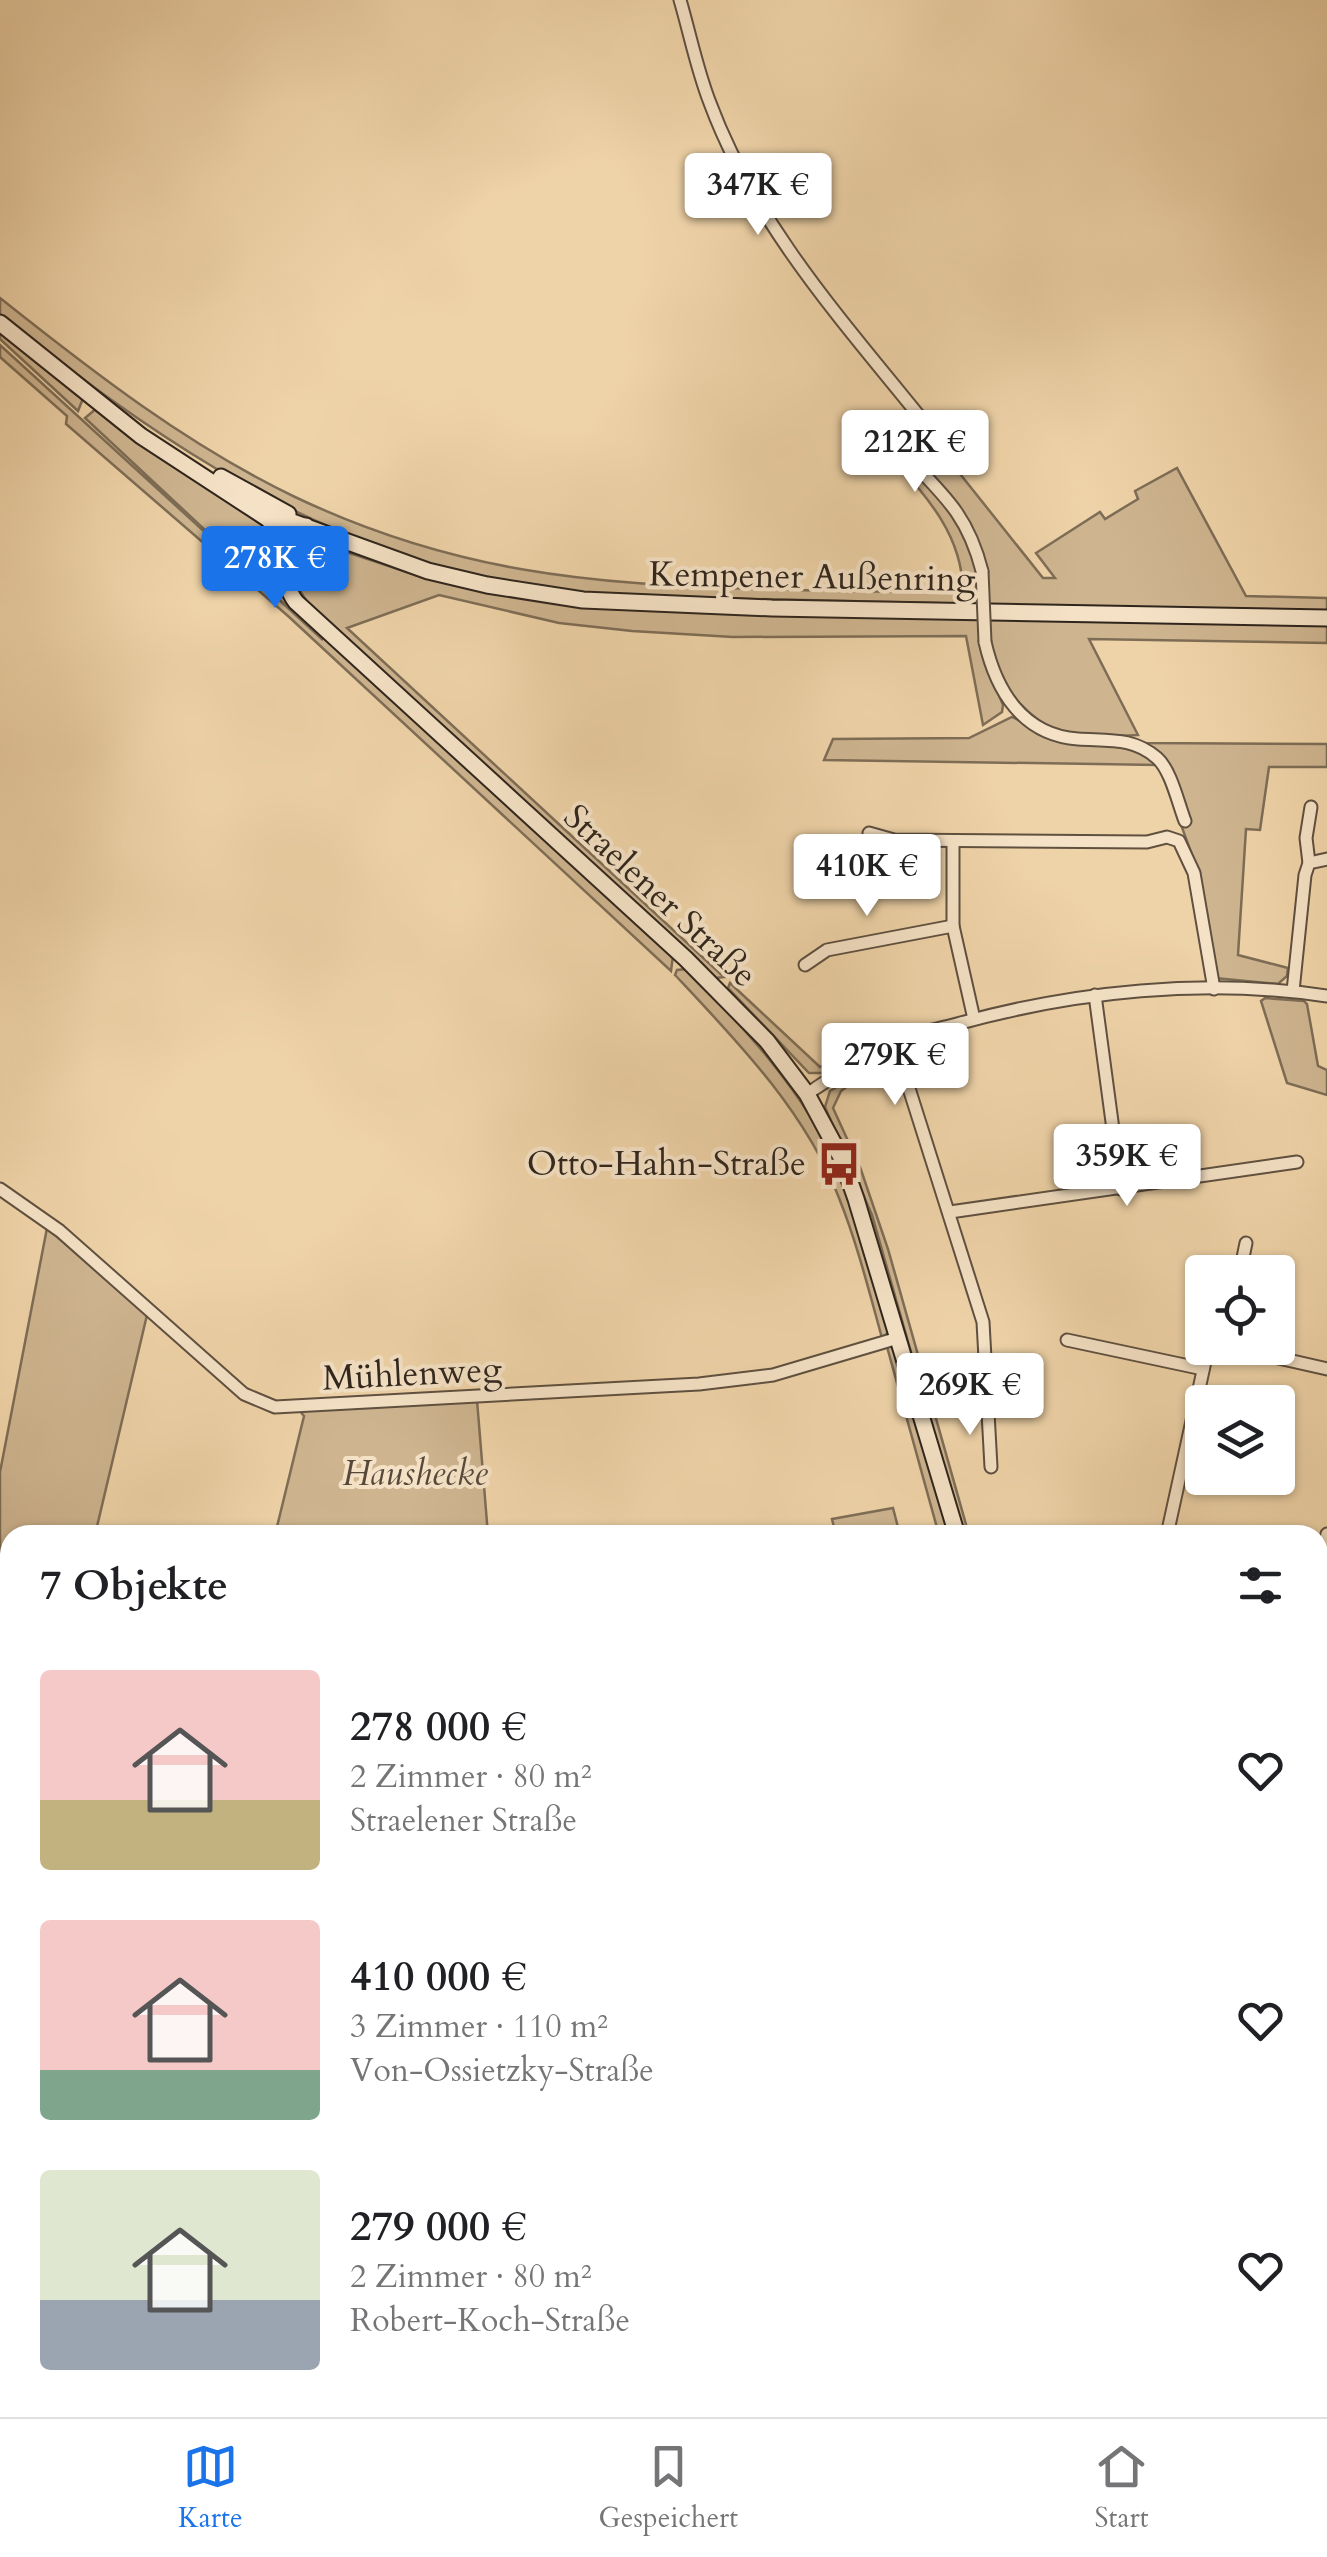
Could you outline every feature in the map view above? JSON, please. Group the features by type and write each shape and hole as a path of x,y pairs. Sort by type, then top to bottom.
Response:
{"main road":[{"name":"Straelener Straße","path":"0,323 160,449 273,524 286,590 309,616 686,959 767,1042 807,1094 842,1160 954,1525"},
{"name":"Straelener Straße","path":"131,424 286,510 300,524"},
{"name":"Straelener Straße","path":"248,504 300,524"},
{"name":"Straelener Straße","path":"300,524 290,576 302,600 338,639"},
{"path":"280,546 300,524"},
{"name":"Kempener Außenring","path":"300,524 386,558 440,574 584,600 772,608 1327,618"}],"street":[{"path":"680,0 710,104 755,197 827,306 928,427 913,444 913,463 958,508 974,539 982,571 985,642 992,672 1011,708 1054,734 1133,741 1161,760 1184,821"},
{"path":"1293,991 1309,862 1306,838 1311,807"},
{"path":"869,833 894,840 953,841 1148,842 1167,837 1178,842 1194,873 1214,989"},
{"path":"953,841 953,926 974,1019"},
{"path":"1309,862 1327,859"},
{"path":"805,964 827,950 953,926"},
{"path":"807,1094 894,1041 974,1019 1095,994 1214,989 1327,996"},
{"path":"1095,994 1122,1189"},
{"path":"894,1041 983,1322 991,1467"},
{"path":"950,1212 1298,1162"},
{"name":"Mühlenweg","path":"0,1189 60,1231 244,1394 275,1407 316,1408 736,1380 811,1366 898,1338"},
{"path":"1244,1255 1246,1243"},
{"path":"1068,1340 1203,1369"},
{"path":"1295,1362 1327,1369"},
{"path":"1169,1525 1204,1365"}],"green space":[{"path":"0,298 142,406 255,477 353,522 466,558 578,577 696,587 963,591 961,569 947,530 925,496 883,448 919,422 908,439 906,458 939,494 982,553 964,513 918,461 922,443 933,440 1043,578 1055,578 1036,553 1100,512 1105,519 1138,499 1135,491 1177,468 1246,596 1327,598 1327,612 582,595 477,577 333,529 217,469 108,398 0,316"},
{"path":"0,329 84,396 78,411 0,339"},
{"path":"0,345 323,640 85,418 98,407 272,532 279,581 673,956 671,971 288,616 66,424 67,416 0,357"},
{"path":"307,539 425,578 482,591 1327,622 1327,643 1089,639 1138,735 1108,736 1064,732 1048,726 1019,703 985,662 1003,705 1002,712 983,725 966,636 733,637 632,631 559,623 439,595 347,628 724,977 716,978 308,603 296,579 299,556"},
{"path":"1012,717 1053,737 1142,743 1327,744 1327,767 1269,767 1260,830 1246,829 1238,955 1288,968 1287,976 1278,984 1215,978 1198,871 1159,765 824,760 833,739 969,738"},
{"path":"686,969 772,1062 808,1113 839,1168 855,1207 892,1329 882,1338 851,1232 825,1166 768,1079 675,975 677,970"},
{"path":"730,983 820,1067 860,1049 824,1073 809,1073 728,988"},
{"path":"1265,998 1307,1004 1318,1066 1327,1070 1327,1095 1287,1083 1261,1001"},
{"path":"886,1057 893,1067 877,1064 841,1091 833,1108 860,1167 888,1249 966,1525 960,1525 872,1215 825,1107 830,1091"},
{"path":"47,1228 147,1315 97,1525 0,1525 0,1472"},
{"path":"886,1343 896,1345 949,1525 936,1525"},
{"name":"Haushecke","path":"477,1400 487,1525 277,1525 304,1416 299,1410"},
{"path":"893,1508 897,1525 834,1525 832,1519"}],"place":[{"name":"Otto-Hahn-Straße","path":"839,1164"}]}
